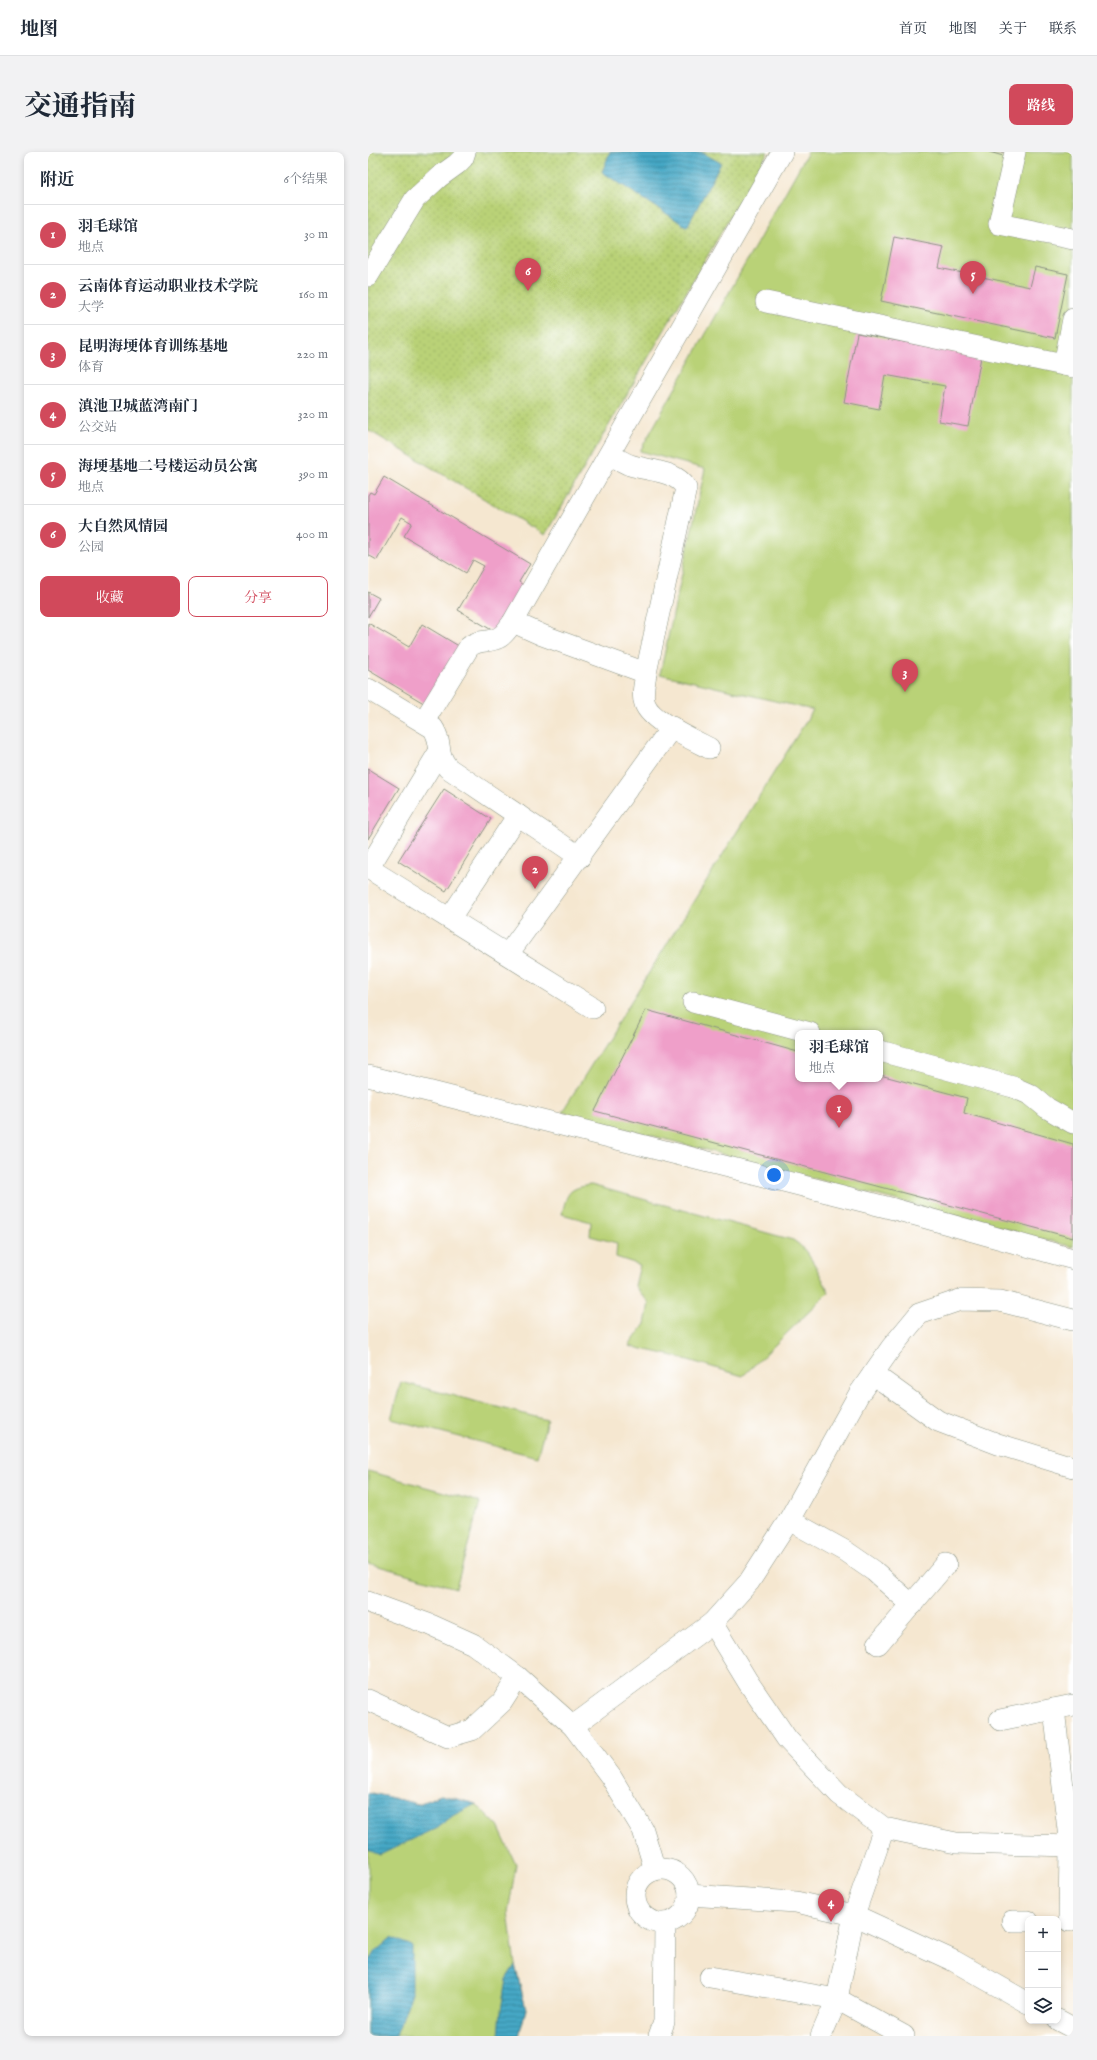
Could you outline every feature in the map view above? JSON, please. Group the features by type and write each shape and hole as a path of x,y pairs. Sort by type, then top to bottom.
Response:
{"street":[{"path":"368,276 414,199 438,177 457,164 463,158 465,152"},
{"path":"424,721 469,647 475,642 498,638 504,634 513,622 610,455 782,152"},
{"path":"1015,152 999,224 1073,239"},
{"path":"766,302 1069,366 1073,319"},
{"path":"610,455 629,464 671,475 682,481 686,488 646,673 643,696 646,706 656,718 710,748"},
{"path":"513,622 536,633 646,673"},
{"path":"368,688 424,721 438,735 441,759 448,768 580,857"},
{"path":"508,954 580,857 672,727"},
{"path":"439,752 368,868 593,1008"},
{"path":"450,918 518,815"},
{"path":"693,1002 799,1030"},
{"path":"883,1052 1013,1087 1031,1095 1047,1108 1073,1122"},
{"path":"368,1076 878,1205 1073,1259"},
{"path":"573,1726 712,1623 749,1582 789,1520 859,1394 919,1314 960,1300 1000,1301 1073,1320"},
{"path":"873,1374 938,1421 998,1444 1073,1467"},
{"path":"789,1520 862,1563 912,1605"},
{"path":"878,1644 946,1564"},
{"path":"368,1602 431,1625 473,1644 518,1677 573,1726 611,1777 642,1830 655,1870"},
{"path":"712,1623 748,1682 786,1739 839,1794 884,1828 956,1843 1072,1847"},
{"path":"368,1700 448,1737 472,1730 502,1702 518,1677"},
{"path":"1000,1720 1063,1707 1072,1847 1067,1921"},
{"path":"821,2036 837,1999 854,1915 884,1828"},
{"path":"655,1870 668,1870 681,1876 685,1882 689,1895 689,1902 683,1914 672,1922 665,1923 651,1921 644,1917 636,1905 634,1898 638,1883 648,1872 655,1870"},
{"path":"689,1895 796,1902 854,1915 954,1961 1025,2001"},
{"path":"659,2036 664,2022 665,1923"},
{"path":"710,1977 837,1999 904,2036"},
{"path":"1061,2022 1073,2028"}],"green space":[{"path":"368,152 768,152 545,535 368,430"},
{"path":"808,152 1073,152 1073,1247 562,1112 813,710 660,674 705,469 640,451"},
{"path":"591,1185 793,1240 799,1244 809,1256 829,1292 743,1376 678,1357 629,1346 645,1324 649,1303 635,1286 640,1265 616,1257 617,1243 590,1236 591,1222 562,1214 567,1196 573,1190"},
{"path":"401,1382 547,1420 537,1457 391,1419"},
{"path":"368,1471 480,1502 456,1588 368,1563"},
{"path":"368,1792 418,1804 441,1795 476,1804 498,1826 516,1865 508,1912 515,1965 526,2009 519,2036 368,2036"}],"water":[{"path":"610,152 701,152 721,163 687,227 602,172"},
{"path":"368,1792 418,1804 441,1795 476,1804 454,1815 438,1827 380,1855 368,1850"},
{"path":"392,1937 412,1946 412,1993 396,2036 368,2036 368,1964 376,1951"},
{"path":"515,1965 526,2009 519,2036 499,2036 506,1979"}],"building":[{"path":"989,152 1008,152 1007,157"},
{"path":"894,237 944,247 939,268 1030,287 1035,267 1068,274 1055,338 881,301"},
{"path":"857,333 981,357 968,426 939,421 945,386 885,375 879,409 844,402"},
{"path":"384,477 530,564 519,582 523,585 495,632 458,610 484,566 473,560 466,573 404,536 412,523 402,517 377,560 368,555 368,495 370,492 374,494"},
{"path":"368,592 379,598 368,617"},
{"path":"368,623 409,647 422,624 462,648 427,705 368,670"},
{"path":"368,769 399,788 368,839"},
{"path":"444,789 491,819 446,891 398,861"},
{"path":"646,1010 795,1051 795,1082 883,1082 883,1076 967,1098 964,1113 1073,1144 1073,1238 595,1111"}],"place":[{"name":"大自然风情园","path":"528,291"},
{"name":"海埂基地二号楼运动员公寓","path":"973,294"},
{"name":"昆明海埂体育训练基地","path":"905,692"},
{"name":"云南体育运动职业技术学院","path":"535,889"},
{"name":"羽毛球馆","path":"839,1128"},
{"name":"滇池卫城蓝湾南门","path":"831,1922"}]}
